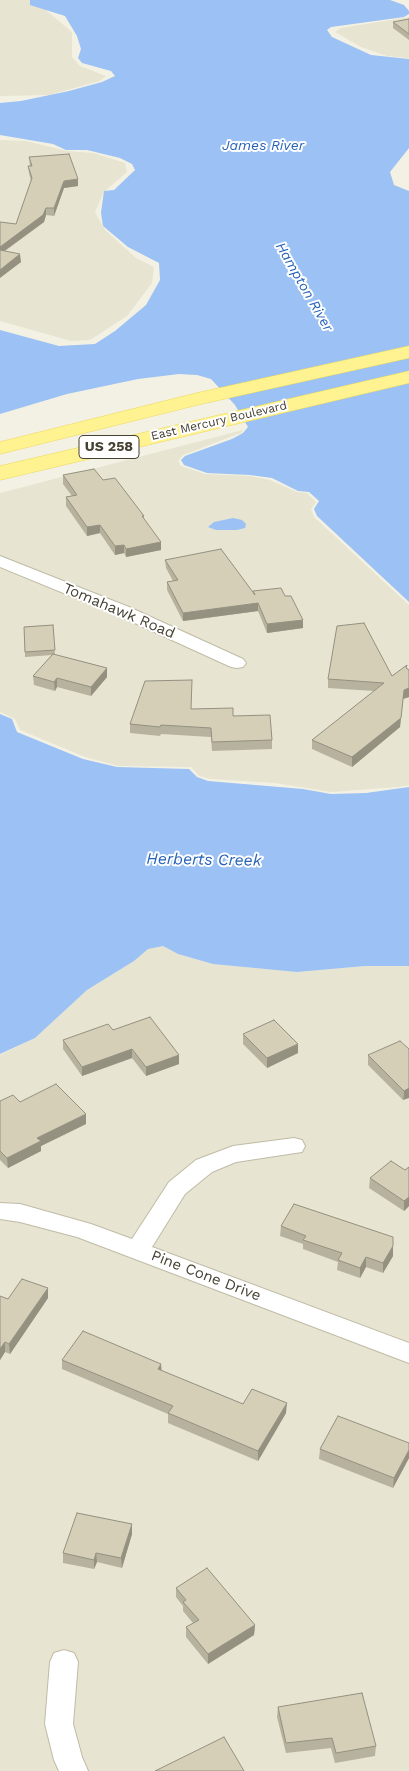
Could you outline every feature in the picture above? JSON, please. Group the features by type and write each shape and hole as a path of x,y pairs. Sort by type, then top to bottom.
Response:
{"main road":[{"name":"East Mercury Boulevard","path":"0,448 197,399 409,352"},
{"name":"East Mercury Boulevard","path":"0,473 409,377"}],"street":[{"name":"Tomahawk Road","path":"0,561 123,611 237,663"},
{"path":"138,1250 177,1188 204,1166 233,1154 294,1146"},
{"name":"Pine Cone Drive","path":"0,1211 20,1212 84,1230 409,1353"},
{"path":"64,1662 59,1724 68,1760 74,1771"}],"shaded area":[{"path":"0,0 34,0 72,32 72,57 80,66 106,76 100,81 49,95 0,96"},
{"path":"409,17 409,58 387,56 361,47 335,32 341,28"},
{"path":"0,140 26,141 67,151 93,153 125,163 127,172 104,192 95,212 105,230 136,258 154,267 152,283 127,316 90,340 71,341 0,321"},
{"path":"243,430 241,433 183,455 178,461 181,466 205,474 249,476 270,480 297,492 307,493 316,502 311,509 314,517 409,605 409,785 331,792 275,783 210,779 199,776 191,767 118,766 85,757 20,730 15,719 0,712 0,493"},
{"path":"163,946 178,954 213,964 297,972 365,966 409,966 409,1771 0,1771 0,1055 35,1038 87,990 134,961 147,949"}],"water":[{"name":"James River","path":"30,0 390,0 404,5 409,11 409,14 404,17 331,27 327,30 332,37 371,55 409,59 409,148 390,172 394,185 409,191 409,602 317,516 314,509 319,501 309,492 298,491 272,478 207,473 184,465 181,460 185,456 232,439 243,433 248,427 235,405 211,379 197,375 179,374 138,379 67,394 0,414 0,330 59,346 95,344 115,331 146,305 160,280 159,263 128,247 103,226 101,213 104,191 114,190 135,170 132,164 120,158 87,150 66,150 53,144 0,135 0,103 21,101 69,91 102,82 115,76 111,71 82,63 78,58 81,49 77,36 65,16 30,5"},
{"path":"233,518 242,520 246,524 245,528 216,530 208,527 214,522"},
{"name":"Herberts Creek","path":"0,714 12,719 17,732 83,759 117,767 189,769 197,777 208,781 303,789 331,794 366,793 409,787 409,966 365,966 297,972 213,964 178,954 163,946 148,949 134,961 87,990 35,1038 0,1054"}],"building":[{"path":"409,19 409,34 393,22"},
{"path":"69,154 78,179 64,181 54,208 46,208 43,215 0,247 0,222 16,224 32,178 28,166 32,166 29,157"},
{"path":"0,250 20,254 0,270"},
{"path":"94,469 103,480 115,478 161,542 126,549 124,545 115,546 100,525 87,527 66,497 77,495 63,475"},
{"path":"221,549 255,595 253,591 281,588 285,596 291,596 303,620 267,624 258,603 183,613 167,582 178,580 165,560"},
{"path":"364,623 392,676 407,665 406,668 409,670 409,688 404,690 401,718 352,757 312,740 384,683 328,679 337,626"},
{"path":"53,625 55,650 25,652 24,627"},
{"path":"53,654 107,668 91,687 57,678 54,682 33,676"},
{"path":"192,680 191,709 233,708 233,716 270,715 272,740 212,742 211,728 161,725 160,727 130,724 145,681"},
{"path":"150,1017 179,1055 146,1067 132,1049 82,1067 63,1040 108,1024 113,1030"},
{"path":"274,1020 298,1044 267,1058 243,1034"},
{"path":"400,1041 409,1049 409,1088 404,1091 368,1055"},
{"path":"56,1084 86,1114 37,1138 41,1141 7,1158 0,1151 0,1101 13,1095 20,1102"},
{"path":"391,1161 405,1170 409,1167 409,1197 404,1201 370,1178"},
{"path":"294,1204 393,1237 393,1246 383,1263 366,1257 360,1268 338,1260 342,1253 303,1240 306,1236 281,1226"},
{"path":"22,1279 48,1288 9,1344 5,1342 0,1349 0,1296 8,1299"},
{"path":"83,1331 161,1364 158,1369 243,1404 252,1389 287,1403 258,1451 168,1413 173,1406 62,1360"},
{"path":"338,1416 409,1443 409,1450 394,1478 320,1449"},
{"path":"77,1513 132,1524 121,1558 96,1553 94,1560 63,1553"},
{"path":"207,1568 255,1625 208,1654 186,1627 199,1620 183,1602 186,1600 176,1588"},
{"path":"362,1693 376,1746 336,1753 332,1738 286,1743 278,1707"},
{"path":"224,1737 244,1771 155,1771"}],"water label":[{"name":"Hampton River","path":"304,287"}]}
